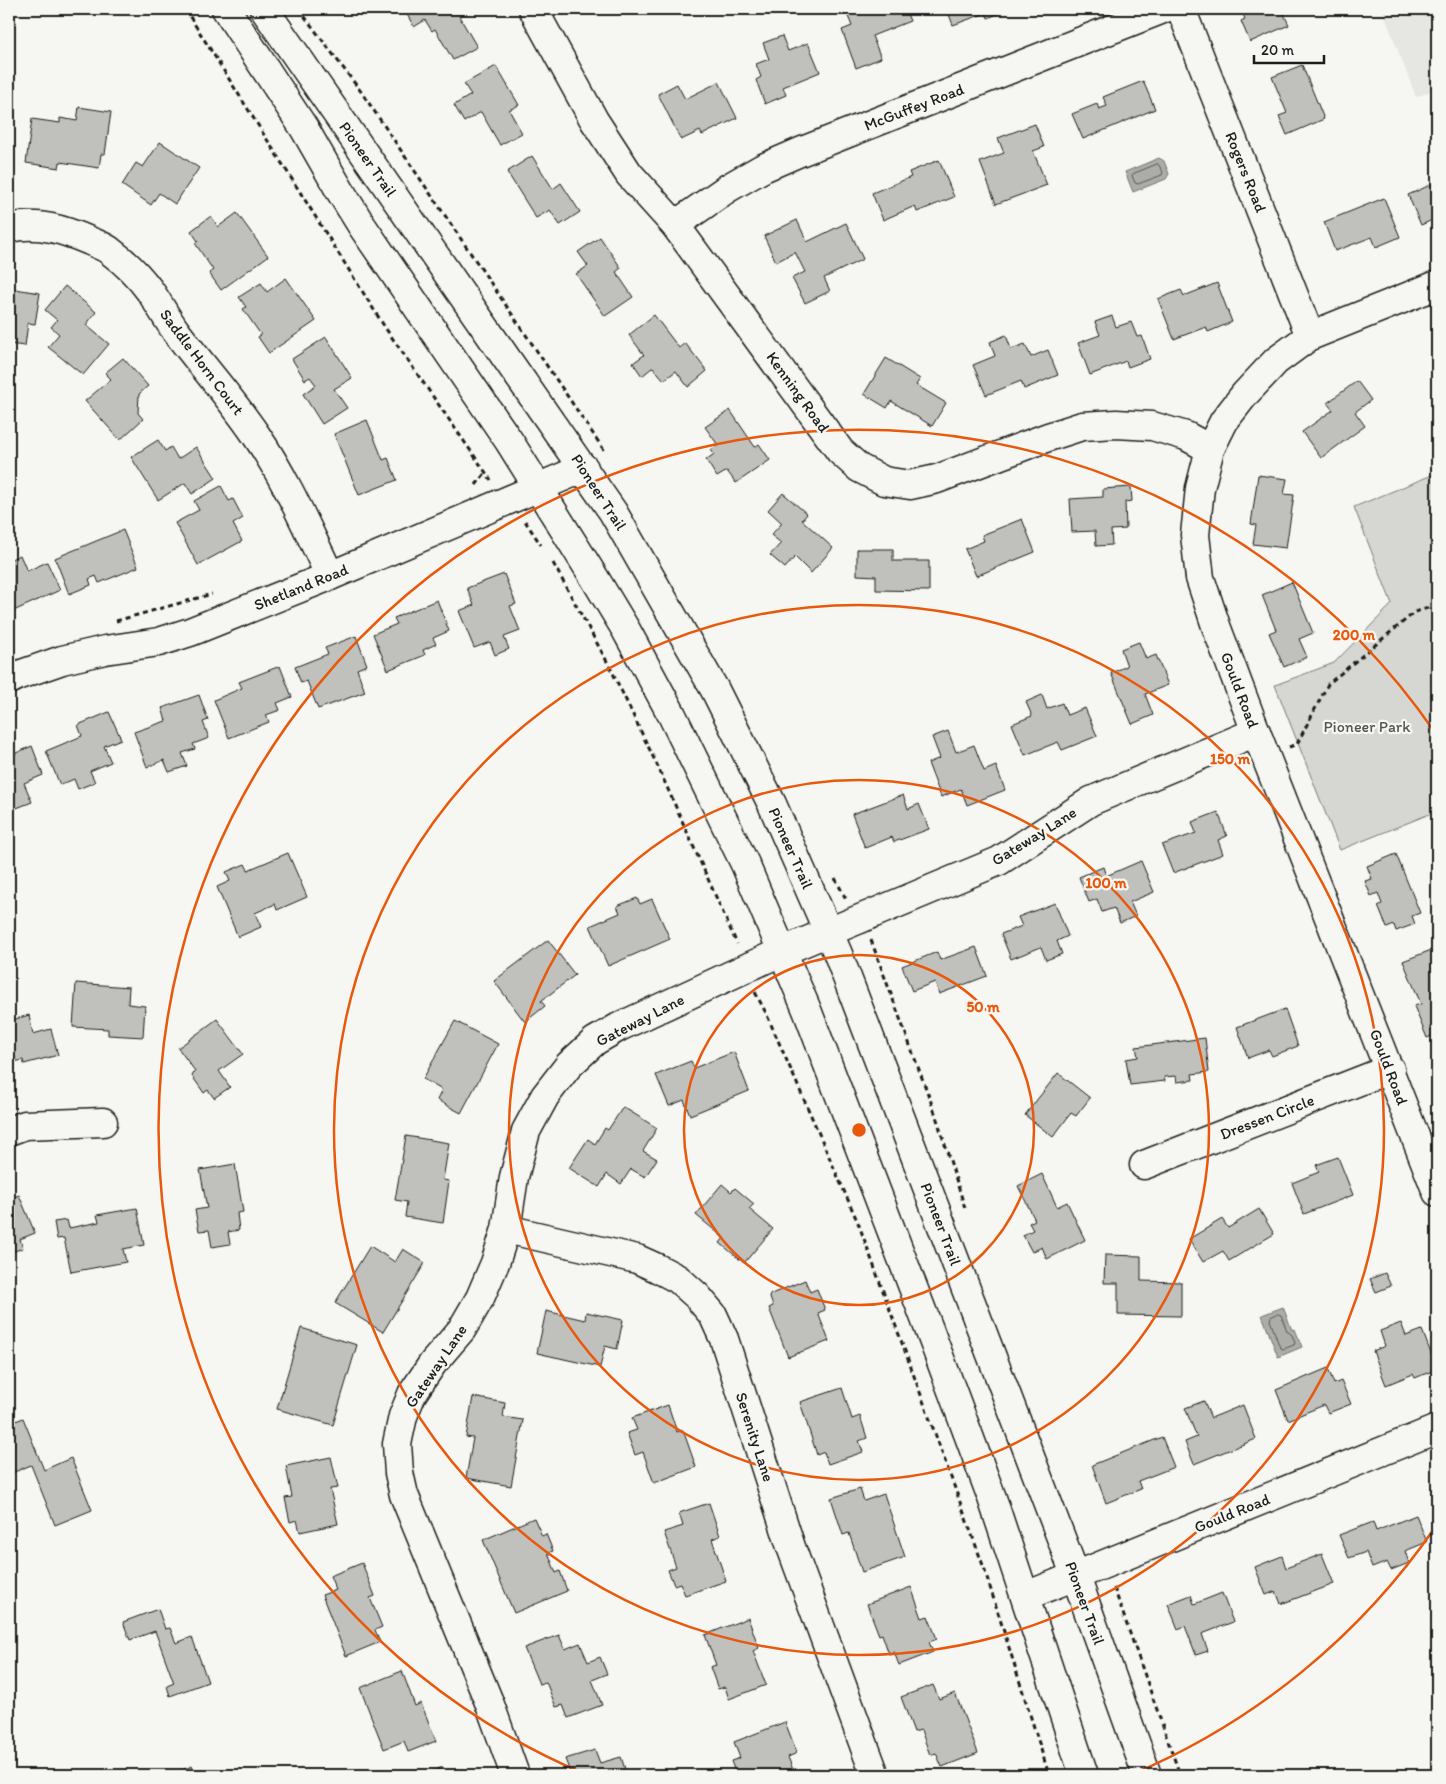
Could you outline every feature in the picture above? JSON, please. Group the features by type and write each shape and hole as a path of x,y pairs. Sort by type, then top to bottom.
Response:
{"street":[{"path":"226,9 304,128 362,226 539,487 626,630 672,715 745,864 788,963 992,1498 1084,1775"},
{"name":"Pioneer Trail","path":"264,9 584,468 613,512 715,690 772,804 833,943 1076,1577 1147,1775"},
{"name":"Kenning Road","path":"533,9 594,120 629,174 675,226 725,291 840,451 859,468 884,481 910,485 937,479 1082,426 1116,424 1152,426 1186,436 1210,449"},
{"name":"McGuffey Road","path":"675,226 728,188 763,168 1163,9"},
{"name":"Rogers Road","path":"1181,9 1310,336"},
{"name":"Saddle Horn Court","path":"9,228 46,226 71,233 108,249 131,269 150,290 174,328 232,401 279,470 300,510 330,576"},
{"name":"Gould Road","path":"1437,285 1310,336 1276,361 1245,394 1224,421 1210,449 1200,488 1195,535 1200,578 1216,626 1437,1192"},
{"name":"Shetland Road","path":"9,680 62,660 105,650 159,642 190,632 330,576 584,468"},
{"name":"Gateway Lane","path":"515,1775 489,1702 404,1495 399,1473 398,1444 403,1416 412,1394 462,1329 480,1298 495,1263 506,1229 514,1178 526,1131 546,1096 569,1065 595,1041 619,1027 752,981 833,943 998,861 1091,800 1261,744"},
{"name":"Dressen Circle","path":"1144,1165 1390,1070"},
{"path":"9,1130 25,1125 102,1122"},
{"name":"Serenity Lane","path":"506,1229 637,1259 678,1279 697,1296 713,1315 724,1339 791,1548 875,1775"},
{"name":"Gould Road","path":"1026,1596 1437,1429"}],"path":[{"path":"185,9 386,329 485,473 508,499 543,547"},
{"path":"474,488 485,473"},
{"path":"552,562 610,667 654,758 859,1226 984,1568 1049,1775"},
{"path":"107,623 218,592"},
{"path":"1261,744 1297,744 1328,684 1415,612 1437,605"},
{"path":"833,943 872,942 878,937"},
{"path":"752,981 788,963"}],"shaded area":[{"path":"1382,9 1437,9 1437,89 1416,97"}],"green space":[{"name":"Pioneer Park","path":"1437,473 1437,811 1340,850 1275,685 1334,663 1392,604 1354,507"}],"water":[{"path":"1159,158 1164,161 1169,174 1166,179 1133,192 1125,172"},
{"path":"1283,1307 1292,1330 1295,1329 1302,1347 1278,1357 1262,1315"}],"building":[{"path":"404,9 460,9 463,14 459,16 477,47 453,60 435,29 432,31 425,20 414,27"},
{"path":"845,9 905,9 910,21 872,36 881,58 856,68 842,30 852,26"},
{"path":"947,9 1009,9 988,18 986,13 953,25"},
{"path":"1241,9 1295,9 1284,14 1289,25 1250,42 1241,21 1245,19"},
{"path":"782,36 788,51 808,43 820,72 783,87 786,95 765,104 756,80 761,77 756,64 769,59 763,43"},
{"path":"1302,65 1324,119 1287,135 1279,116 1287,113 1272,77"},
{"path":"496,66 519,105 509,110 522,133 500,145 481,112 464,122 454,105 471,95 464,84"},
{"path":"1143,81 1155,109 1083,139 1072,114 1097,104 1099,109 1107,106 1103,97"},
{"path":"719,82 737,118 702,135 700,131 681,140 658,94 677,84 685,99"},
{"path":"79,107 111,112 105,154 101,154 99,168 60,162 59,168 26,163 32,119 60,123 60,118 77,121"},
{"path":"1035,124 1044,147 1033,151 1047,185 996,204 980,162 1004,153 998,138"},
{"path":"160,142 199,168 175,204 159,193 151,205 122,185 136,163 143,167"},
{"path":"532,156 553,189 561,183 580,212 560,225 550,210 536,218 507,172"},
{"path":"939,160 954,197 917,212 915,206 883,220 872,193 911,177 909,172"},
{"path":"1437,182 1437,218 1421,225 1408,195"},
{"path":"1384,198 1400,237 1376,247 1372,237 1335,251 1324,222"},
{"path":"237,213 268,256 221,290 209,273 213,270 195,243 198,241 191,231 211,216 218,227"},
{"path":"797,220 807,242 846,223 863,259 824,278 830,291 805,303 792,278 805,272 795,252 776,262 764,236"},
{"path":"600,237 621,268 616,272 633,297 605,316 576,274 588,266 578,252"},
{"path":"286,278 316,321 269,353 258,337 261,335 243,309 246,307 239,297 261,283 267,292"},
{"path":"1217,283 1232,322 1208,332 1206,327 1174,339 1158,299 1181,290 1184,296"},
{"path":"65,286 96,312 86,325 109,344 83,375 48,347 59,334 51,327 57,320 45,310"},
{"path":"9,288 40,293 35,324 28,323 25,346 9,344"},
{"path":"654,315 679,348 685,343 707,371 688,387 676,371 664,380 653,367 642,376 633,363 644,355 629,335"},
{"path":"1112,316 1116,327 1131,322 1137,337 1142,336 1150,359 1128,367 1126,361 1090,375 1078,343 1100,335 1095,322"},
{"path":"1006,335 1011,349 1025,344 1031,357 1048,350 1058,375 1024,389 1021,381 986,395 973,365 995,356 990,342"},
{"path":"326,337 352,378 334,389 347,408 322,424 303,394 316,385 310,377 305,380 292,359"},
{"path":"123,358 148,386 139,394 138,413 143,419 120,440 85,401 111,379 105,373"},
{"path":"886,358 920,379 916,385 946,403 932,426 891,401 887,408 864,394"},
{"path":"1357,381 1371,400 1355,412 1365,426 1321,458 1302,432 1333,410 1327,403"},
{"path":"730,410 755,447 759,444 770,460 736,483 727,471 717,477 706,460 714,454 711,450 718,445 705,427"},
{"path":"367,420 383,460 388,458 397,480 359,495 334,434"},
{"path":"158,440 165,451 171,447 178,459 196,447 216,478 192,494 185,483 158,500 131,457"},
{"path":"1258,475 1287,479 1284,494 1294,495 1286,548 1253,544 1256,525 1251,524"},
{"path":"221,486 229,501 233,499 243,518 233,524 242,541 198,565 175,523 199,510 194,501"},
{"path":"1131,487 1132,501 1125,502 1126,529 1111,530 1112,545 1096,546 1095,531 1072,532 1070,499 1103,497 1103,489"},
{"path":"783,493 807,514 802,520 833,548 811,573 795,557 785,568 770,555 781,543 771,535 782,523 768,510"},
{"path":"1022,519 1035,552 976,576 965,549 984,541 982,535"},
{"path":"123,530 138,567 99,583 96,576 89,579 91,585 69,594 55,558"},
{"path":"857,549 893,549 893,561 929,561 929,591 876,590 876,576 857,575"},
{"path":"20,555 27,571 47,562 60,590 9,613 9,560"},
{"path":"504,574 516,604 510,606 520,631 504,637 509,649 495,655 490,642 474,648 459,611 474,605 467,588"},
{"path":"1292,582 1313,633 1299,639 1307,657 1284,667 1269,633 1276,630 1262,595"},
{"path":"437,600 449,631 433,638 436,644 423,650 425,655 388,670 373,634 397,624 394,618"},
{"path":"356,636 367,665 357,669 365,692 318,709 307,681 301,683 295,667 328,654 325,648"},
{"path":"1139,642 1146,659 1156,655 1168,685 1145,694 1153,715 1132,724 1111,673 1127,666 1121,649"},
{"path":"280,666 292,697 277,703 280,710 266,715 269,722 229,738 214,700 242,688 239,682"},
{"path":"199,695 208,720 203,722 209,738 193,744 195,749 182,753 187,766 169,772 164,760 147,767 134,732 166,721 162,708"},
{"path":"1042,695 1047,709 1062,703 1067,715 1085,708 1097,736 1062,750 1058,742 1025,755 1012,724 1032,716 1026,702"},
{"path":"109,712 121,739 104,746 111,762 90,771 95,782 78,789 74,779 60,785 46,751 82,736 78,725"},
{"path":"948,731 956,752 974,745 984,771 996,766 1005,790 967,805 961,789 941,797 928,763 940,758 932,737"},
{"path":"32,746 43,775 24,783 32,802 9,811 9,756"},
{"path":"903,795 908,809 919,804 929,829 894,842 892,837 865,848 852,814"},
{"path":"1218,812 1227,836 1218,840 1223,854 1173,873 1162,845 1196,833 1192,822"},
{"path":"288,853 307,897 277,910 275,904 255,913 261,927 238,937 217,887 230,881 226,872 245,864 248,870"},
{"path":"1396,854 1420,913 1412,916 1415,924 1396,931 1394,925 1387,928 1378,906 1382,904 1378,893 1371,896 1365,881 1372,879 1367,866"},
{"path":"1141,861 1154,892 1130,902 1136,916 1120,923 1114,908 1102,912 1097,899 1089,902 1079,877 1103,867 1106,876"},
{"path":"637,898 640,904 652,899 670,939 608,966 590,926 620,913 617,906"},
{"path":"1055,903 1068,936 1057,941 1062,954 1046,960 1041,947 1011,959 1001,934 1022,926 1018,917"},
{"path":"548,940 575,975 541,1001 545,1006 525,1022 494,981"},
{"path":"976,947 987,976 939,994 935,982 912,991 902,966 937,952 940,960"},
{"path":"1434,949 1437,958 1437,1034 1427,1038 1414,1006 1421,1004 1403,961"},
{"path":"76,983 129,987 128,1004 145,1006 143,1037 108,1035 108,1029 73,1027"},
{"path":"1285,1009 1298,1046 1272,1056 1269,1050 1248,1058 1237,1027"},
{"path":"29,1015 33,1034 51,1029 58,1055 24,1064 23,1060 9,1063 9,1021"},
{"path":"217,1019 243,1054 219,1071 230,1087 214,1098 208,1090 204,1093 192,1076 195,1071 178,1048"},
{"path":"455,1021 498,1044 461,1113 437,1100 442,1090 423,1079"},
{"path":"1205,1038 1209,1072 1192,1074 1193,1080 1177,1082 1176,1076 1164,1077 1165,1081 1130,1085 1126,1059 1138,1057 1136,1047"},
{"path":"734,1052 749,1091 690,1115 684,1100 669,1106 656,1075 691,1061 694,1068"},
{"path":"1058,1073 1090,1098 1076,1116 1071,1113 1053,1137 1025,1115"},
{"path":"623,1107 657,1128 643,1151 657,1159 645,1177 631,1169 621,1184 607,1174 599,1187 569,1168 588,1139 595,1144 605,1128 608,1130"},
{"path":"406,1136 449,1143 443,1180 449,1181 443,1223 405,1217 407,1202 395,1200"},
{"path":"1338,1157 1353,1195 1304,1214 1292,1183 1319,1172 1316,1165"},
{"path":"235,1164 243,1212 237,1213 239,1230 228,1232 230,1244 212,1247 209,1230 199,1231 195,1210 207,1208 200,1170"},
{"path":"1042,1174 1057,1207 1067,1202 1085,1240 1047,1259 1042,1247 1032,1252 1023,1235 1033,1230 1029,1223 1035,1220 1018,1186"},
{"path":"722,1184 731,1192 735,1188 754,1204 749,1209 773,1229 744,1263 720,1243 724,1238 696,1215"},
{"path":"19,1195 35,1233 20,1239 23,1248 9,1253 9,1199"},
{"path":"137,1208 144,1245 123,1249 126,1262 71,1272 64,1238 57,1239 54,1222 67,1220 69,1228 99,1222 97,1215"},
{"path":"1259,1209 1274,1234 1229,1261 1223,1251 1203,1262 1189,1239 1222,1219 1228,1228"},
{"path":"370,1246 395,1262 403,1249 425,1263 383,1332 335,1303"},
{"path":"1105,1255 1141,1256 1141,1281 1181,1282 1181,1316 1118,1315 1118,1283 1104,1283"},
{"path":"1385,1273 1391,1286 1376,1292 1370,1279"},
{"path":"805,1280 810,1292 817,1289 825,1310 818,1313 829,1341 788,1357 769,1308 773,1306 769,1295"},
{"path":"546,1311 585,1320 586,1312 623,1320 617,1349 605,1346 600,1367 537,1353"},
{"path":"1401,1323 1406,1336 1422,1330 1437,1369 1415,1378 1413,1374 1386,1385 1373,1351 1385,1346 1380,1331"},
{"path":"301,1328 357,1345 333,1425 277,1409"},
{"path":"1328,1368 1334,1384 1341,1381 1351,1404 1328,1413 1324,1405 1288,1420 1276,1390"},
{"path":"842,1388 852,1419 860,1416 867,1438 859,1441 863,1452 828,1464 824,1452 817,1455 800,1402"},
{"path":"473,1397 505,1403 503,1417 523,1420 511,1486 466,1478 473,1438 466,1437"},
{"path":"1204,1401 1211,1418 1243,1405 1256,1439 1194,1464 1185,1442 1197,1437 1185,1408"},
{"path":"668,1405 677,1432 683,1430 696,1467 654,1483 643,1452 635,1455 627,1433 637,1430 632,1418"},
{"path":"23,1418 44,1470 71,1458 92,1510 55,1525 31,1465 12,1473 9,1464 9,1424"},
{"path":"1162,1437 1174,1467 1138,1481 1141,1489 1106,1503 1092,1465"},
{"path":"331,1457 338,1488 330,1489 338,1524 300,1532 297,1520 290,1522 285,1498 292,1497 286,1466"},
{"path":"860,1489 864,1501 884,1494 905,1557 862,1572 849,1533 843,1535 831,1498"},
{"path":"709,1503 720,1536 712,1539 726,1581 685,1595 680,1583 674,1585 668,1570 676,1567 664,1532 683,1526 679,1513"},
{"path":"1416,1515 1427,1542 1405,1551 1409,1563 1391,1570 1387,1562 1372,1568 1366,1552 1349,1558 1339,1535 1373,1522 1376,1531"},
{"path":"534,1518 542,1536 546,1534 553,1551 548,1553 556,1573 560,1571 567,1591 514,1613 483,1540"},
{"path":"1322,1554 1334,1584 1281,1604 1276,1591 1266,1595 1255,1567 1282,1556 1286,1568"},
{"path":"362,1563 375,1596 370,1598 382,1627 375,1630 380,1642 346,1656 322,1595 336,1590 330,1576"},
{"path":"911,1587 922,1618 928,1616 937,1639 929,1642 933,1652 899,1665 894,1652 889,1654 882,1634 879,1635 867,1604"},
{"path":"1222,1593 1233,1622 1202,1634 1208,1651 1196,1655 1185,1626 1178,1629 1168,1604 1191,1595 1194,1604"},
{"path":"158,1609 165,1629 170,1628 176,1643 192,1637 208,1682 170,1696 167,1686 174,1683 155,1631 130,1640 123,1622"},
{"path":"748,1618 759,1648 753,1651 766,1685 729,1699 725,1687 718,1689 710,1667 716,1665 705,1635"},
{"path":"559,1635 565,1649 580,1643 588,1662 600,1657 607,1674 592,1680 602,1705 568,1718 563,1705 556,1707 546,1682 539,1684 524,1648"},
{"path":"402,1671 415,1706 421,1703 436,1741 408,1752 404,1741 384,1749 360,1688"},
{"path":"933,1685 939,1699 955,1693 978,1753 942,1767 936,1753 930,1755 921,1730 914,1732 901,1697"},
{"path":"785,1722 797,1753 788,1757 795,1775 736,1775 731,1761 740,1758 734,1742"},
{"path":"595,1750 600,1763 621,1757 627,1775 571,1775 565,1759"},
{"path":"192,1766 196,1775 169,1775"},
{"path":"443,1767 446,1775 422,1775"}]}
